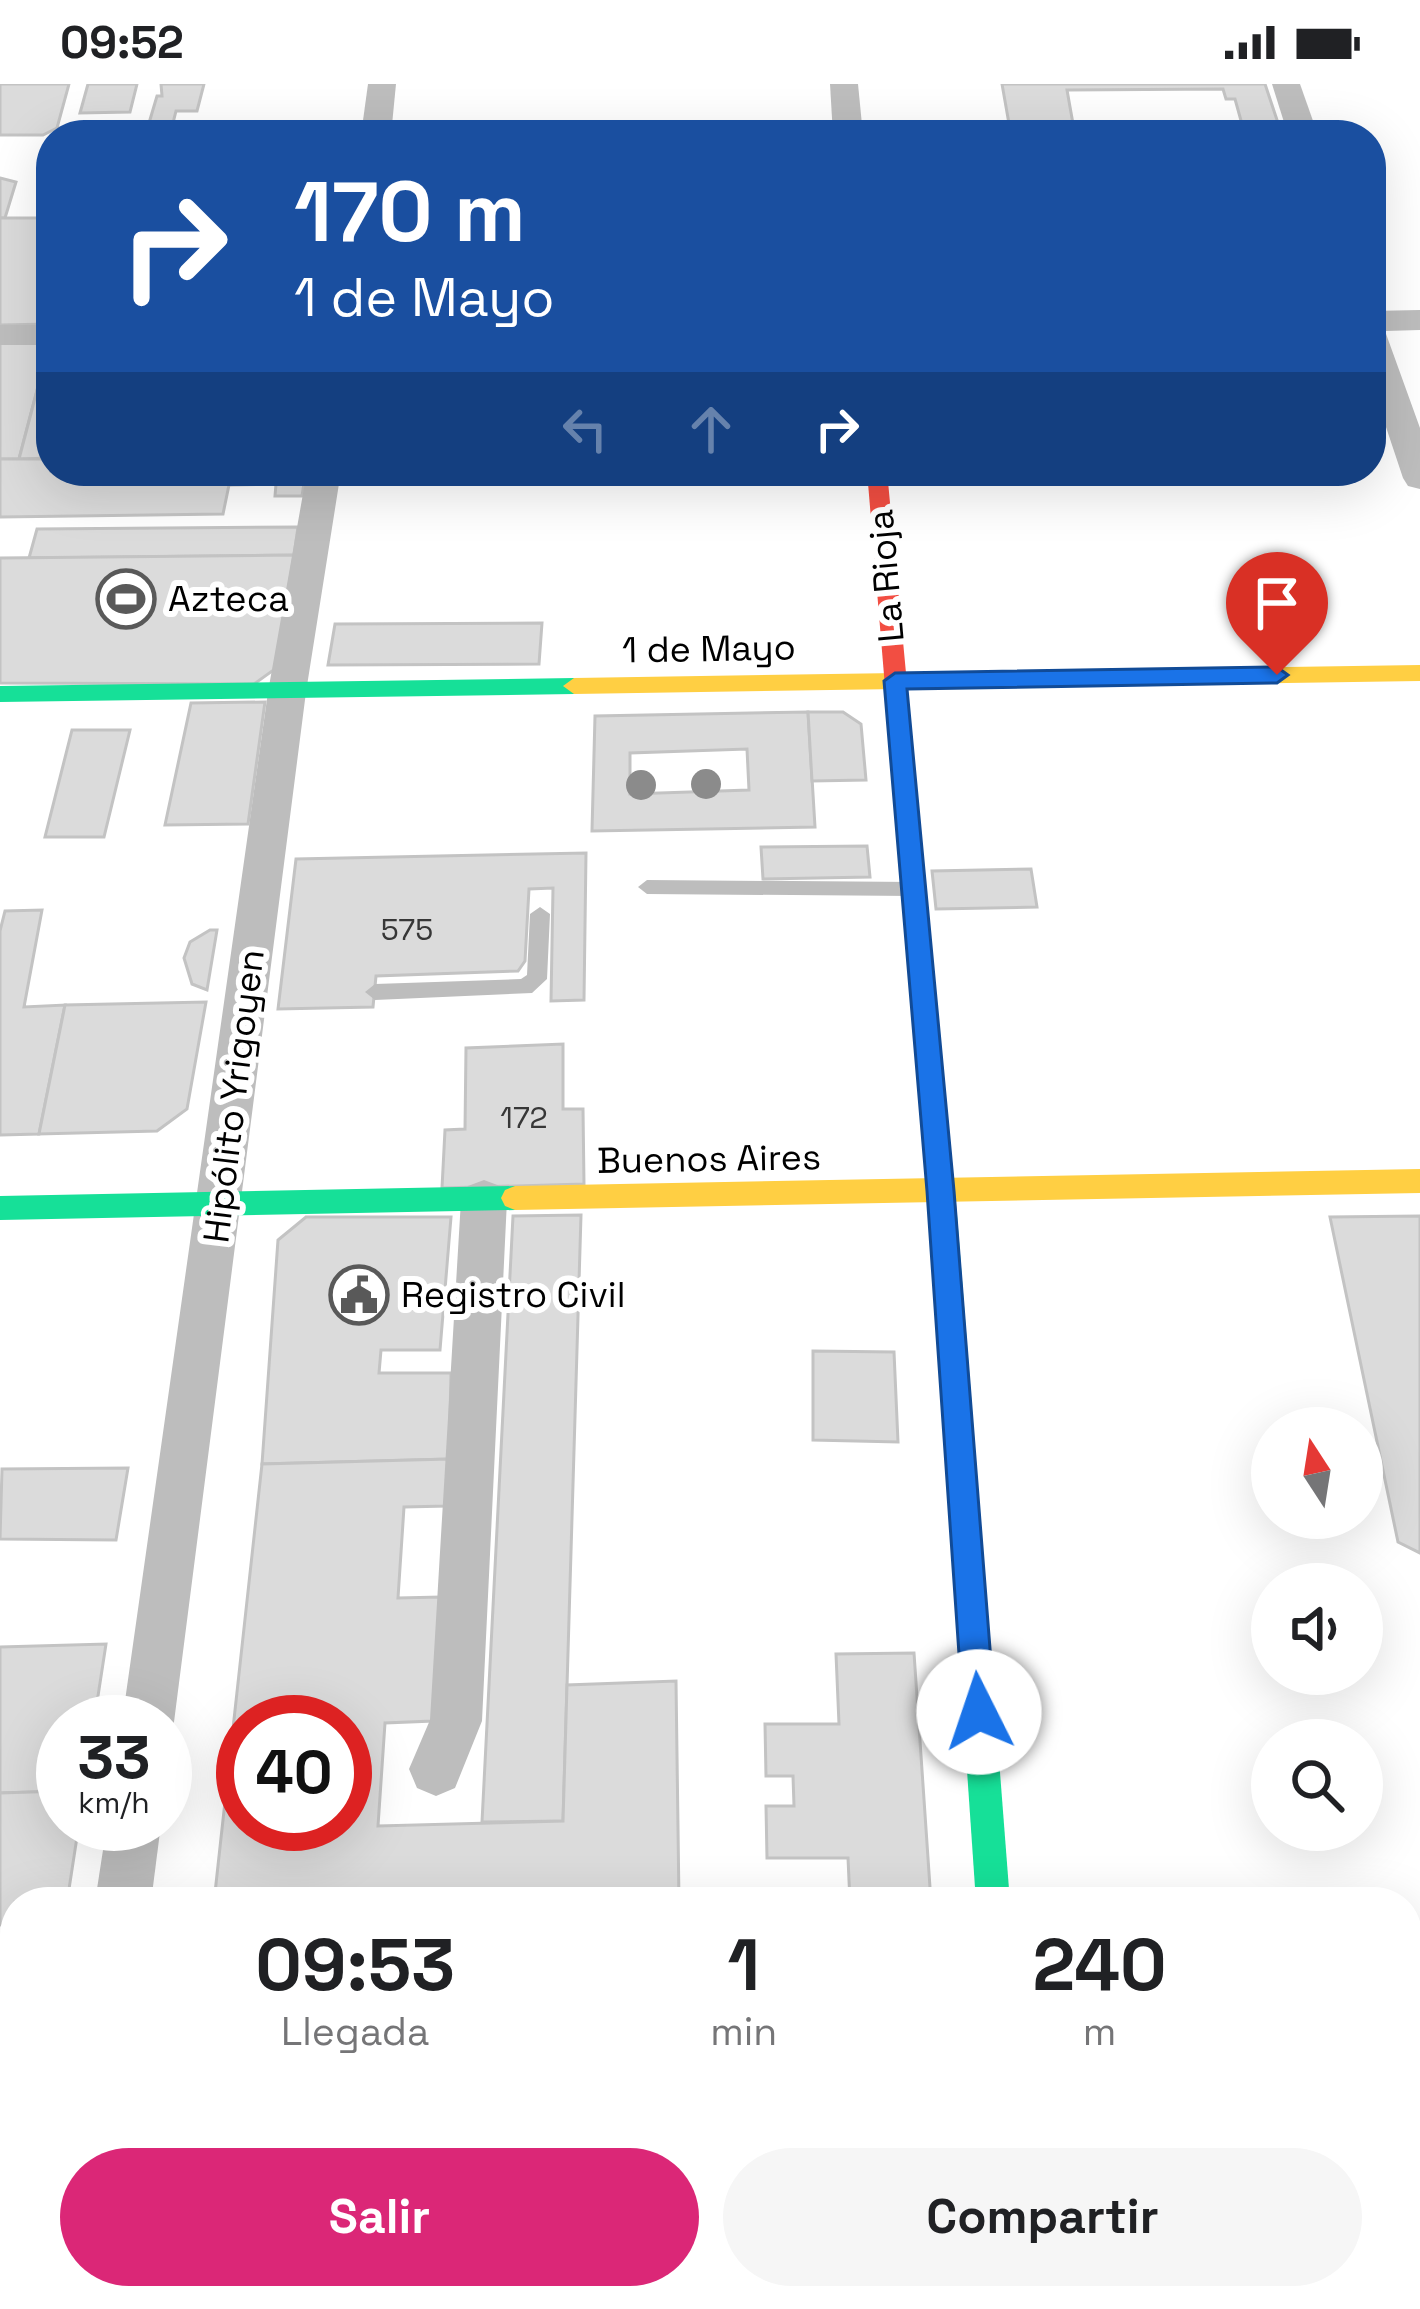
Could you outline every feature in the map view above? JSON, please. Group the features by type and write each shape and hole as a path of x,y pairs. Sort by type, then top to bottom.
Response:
{"street":[{"path":"378,120 382,84"},
{"path":"844,84 847,120"},
{"path":"1286,84 1298,120"},
{"path":"1386,320 1420,320"},
{"path":"0,335 36,335"},
{"path":"1386,378 1420,478"},
{"name":"Hipólito Yrigoyen","path":"152,1695 286,692 321,486"},
{"name":"La Rioja","path":"878,486 940,1191 992,1887"},
{"name":"1 de Mayo","path":"0,694 1420,673"},
{"name":"Buenos Aires","path":"0,1208 1420,1180"},
{"path":"436,1769 456,1721 484,1200"},
{"path":"125,1887 130,1851"}],"lane":[{"path":"647,887 914,889"},
{"path":"375,992 525,987 537,979 539,914"}],"building":[{"path":"0,84 69,84 59,120 36,120 36,135 0,135"},
{"path":"88,84 137,84 130,112 80,113"},
{"path":"161,84 204,84 197,111 176,111 174,120 150,120 157,96 162,96"},
{"path":"1002,84 1265,84 1277,120 1241,120 1235,99 1226,99 1223,89 1067,90 1072,120 1008,120"},
{"path":"0,178 16,182 5,218 0,218"},
{"path":"0,218 36,218 36,324 0,325"},
{"path":"36,342 36,394 19,459 0,459 0,343"},
{"path":"36,394 36,458 19,459"},
{"path":"0,459 36,459 36,486 229,486 223,514 0,517"},
{"path":"276,486 304,486 302,496 275,496"},
{"path":"298,527 294,555 29,558 37,529"},
{"path":"294,555 275,669 254,684 0,683 0,558"},
{"path":"542,623 539,664 328,665 335,624"},
{"path":"265,702 248,824 165,825 191,703"},
{"path":"808,712 815,827 592,831 595,716","holes":["747,749 749,790 630,794 630,753"]},
{"path":"808,712 843,712 861,724 866,780 812,781"},
{"path":"72,730 130,730 104,837 45,837"},
{"path":"867,846 870,877 763,879 761,847"},
{"path":"586,853 584,1000 551,1001 553,888 529,889 525,961 518,971 376,976 373,1007 278,1009 296,859"},
{"path":"1031,869 1037,907 936,909 932,871"},
{"path":"42,910 24,1007 65,1005 39,1134 0,1135 0,931 5,911"},
{"path":"217,930 207,990 192,984 184,958 190,942"},
{"path":"206,1002 187,1109 157,1131 39,1134 65,1005"},
{"path":"563,1044 563,1109 583,1109 584,1184 442,1188 445,1130 465,1129 466,1048"},
{"path":"581,1215 563,1821 482,1822 513,1216"},
{"path":"1420,1216 1420,1553 1398,1542 1383,1470 1383,1407 1370,1407 1330,1217"},
{"name":"Registro Civil","path":"306,1217 451,1217 440,1350 381,1350 379,1373 451,1373 449,1459 262,1464 278,1240"},
{"path":"813,1351 894,1352 898,1442 813,1440"},
{"path":"449,1459 447,1506 404,1507 398,1598 440,1597 433,1721 385,1723 378,1826 563,1821 567,1685 676,1681 679,1887 216,1887 220,1851 372,1851 372,1695 237,1695 262,1464"},
{"path":"128,1468 116,1540 0,1539 2,1469"},
{"path":"106,1644 98,1695 36,1695 36,1792 0,1793 0,1647"},
{"path":"914,1653 930,1887 849,1887 848,1858 767,1858 766,1806 794,1806 793,1776 766,1776 765,1724 839,1724 836,1654"},
{"path":"36,1792 36,1851 75,1851 69,1887 0,1887 0,1793"}],"traffic: fast":[{"path":"0,694 574,686"},
{"path":"0,1208 515,1198"},
{"path":"943,1215 992,1887"}],"traffic: slow":[{"path":"574,686 1420,673"},
{"path":"515,1198 1420,1181"}],"traffic: jam":[{"path":"878,486 943,1215"}],"place":[{"name":"Azteca","path":"126,599"},
{"name":"Registro Civil","path":"359,1295"}],"route":[{"path":"979,1712 895,681 1277,675"}]}
